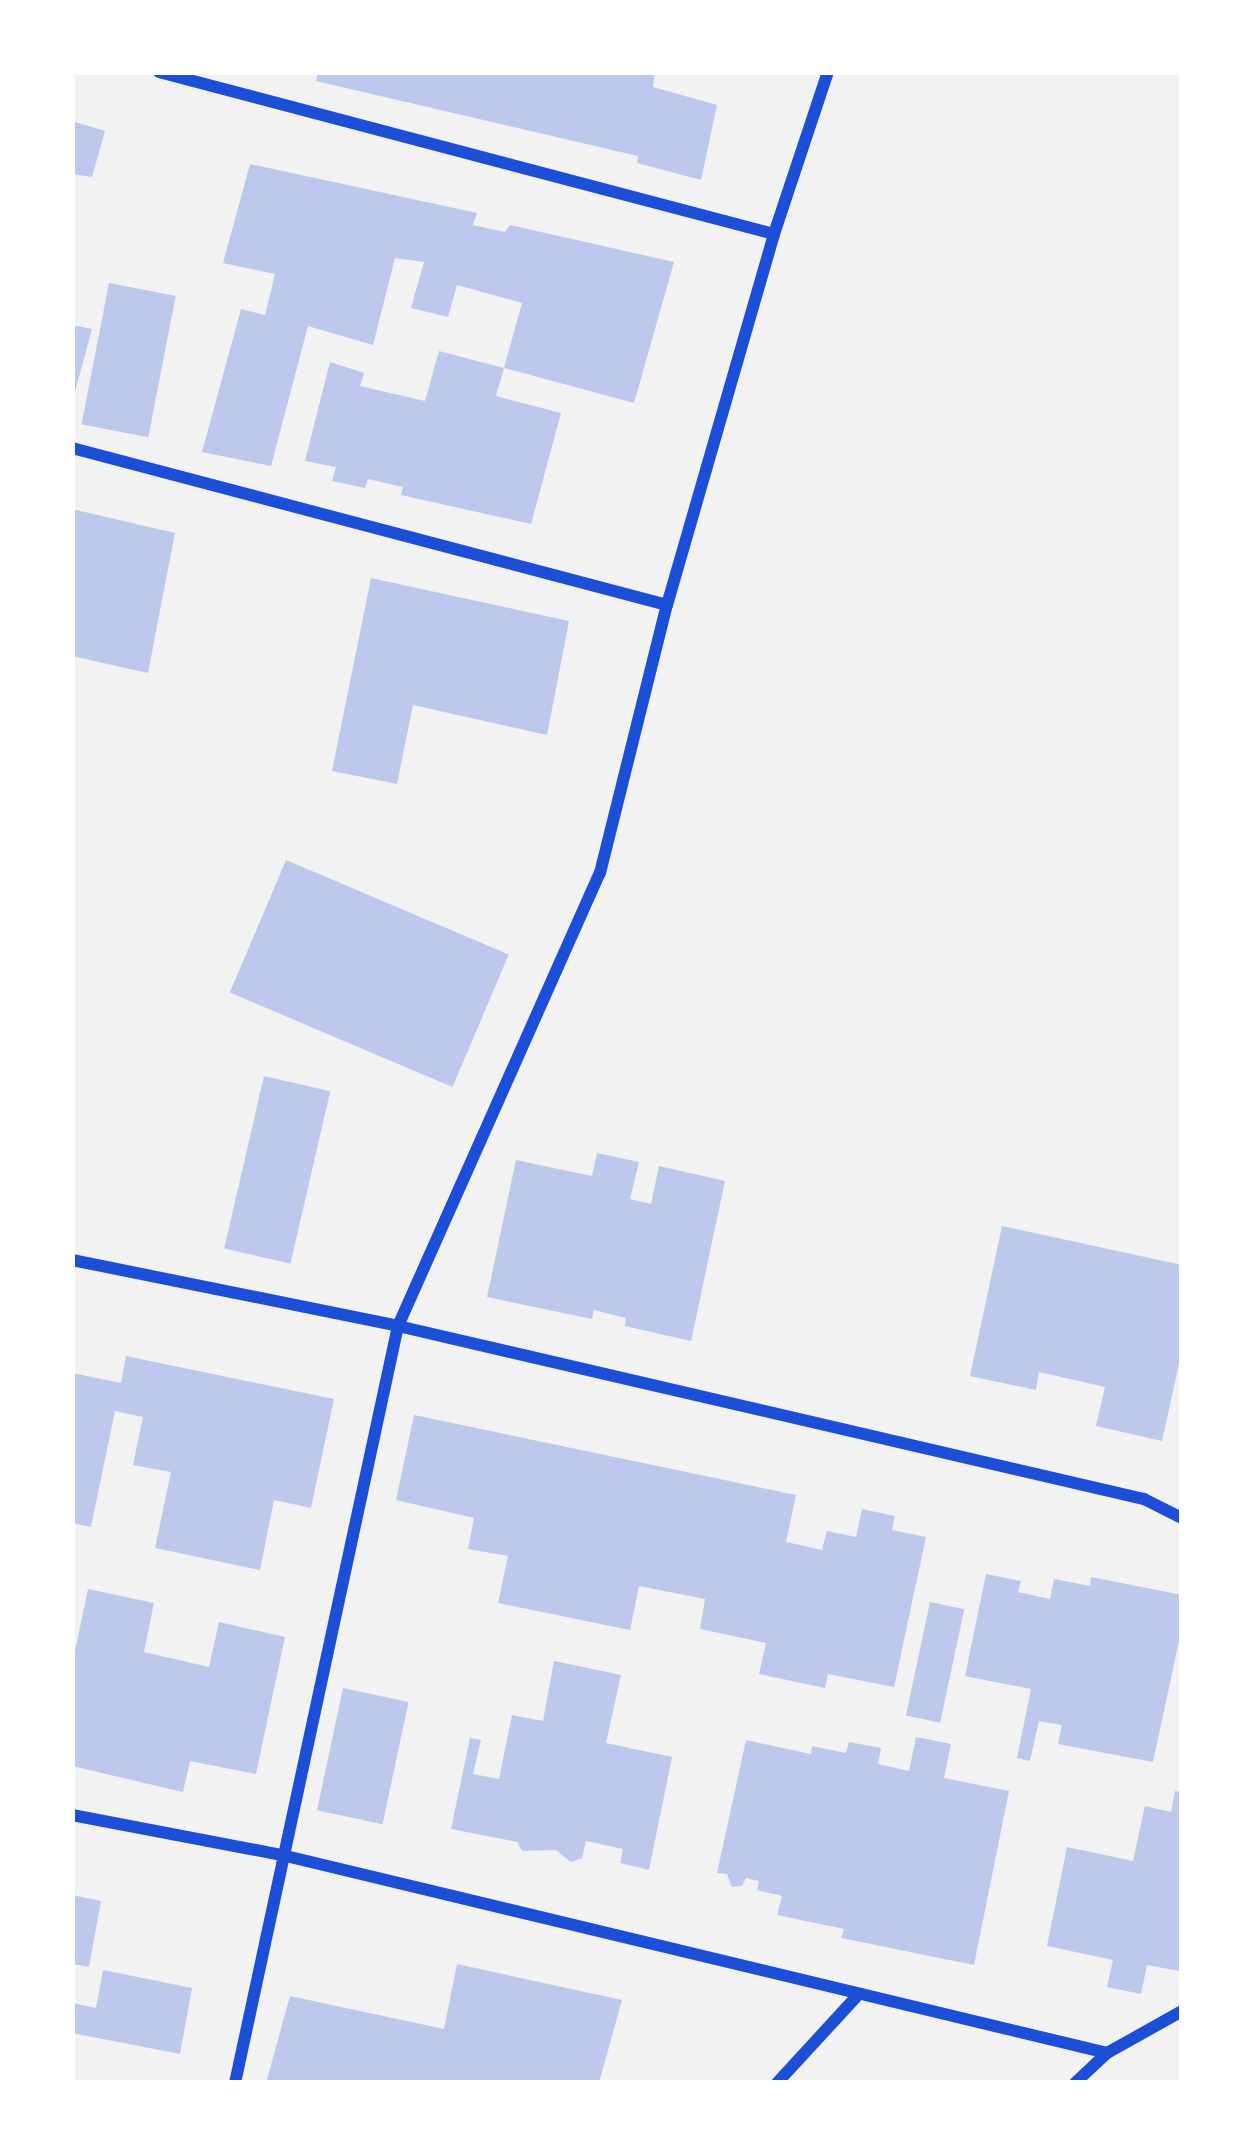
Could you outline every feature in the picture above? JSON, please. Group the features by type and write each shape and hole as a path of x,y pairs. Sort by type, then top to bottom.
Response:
{"street":[{"path":"159,72 774,234"},
{"path":"235,2083 398,1326 599,873 668,605 774,234 828,72"},
{"path":"72,448 668,605"},
{"path":"72,1260 398,1326 1144,1498 1182,1518"},
{"path":"72,1815 286,1856 856,1997 1107,2053"},
{"path":"777,2083 856,1997"},
{"path":"1075,2083 1107,2053 1182,2012"}],"building":[{"path":"318,72 655,72 653,87 717,105 701,180 637,163 638,156 316,81"},
{"path":"72,121 105,131 92,177 72,174"},
{"path":"250,164 477,213 473,225 505,232 510,225 674,262 634,403 504,368 522,303 457,285 448,317 411,308 424,262 395,258 373,345 308,326 271,466 202,452 241,309 265,315 275,274 223,263"},
{"path":"109,283 176,296 148,437 82,424"},
{"path":"72,325 92,329 73,399 72,398"},
{"path":"439,351 504,368 496,396 561,413 531,524 401,495 403,487 368,479 365,488 332,481 336,467 305,461 330,362 364,373 360,386 425,401"},
{"path":"72,509 175,533 148,673 72,656"},
{"path":"371,578 569,621 547,735 413,705 397,784 332,771"},
{"path":"286,860 509,955 452,1087 230,993"},
{"path":"264,1076 330,1091 290,1264 224,1248"},
{"path":"597,1153 639,1162 630,1199 651,1204 659,1166 725,1181 691,1341 625,1326 626,1318 594,1310 592,1319 487,1297 516,1160 592,1176"},
{"path":"1002,1226 1182,1265 1182,1350 1162,1441 1096,1426 1105,1387 1039,1372 1036,1390 970,1376"},
{"path":"126,1356 334,1399 311,1508 274,1500 260,1570 155,1548 171,1472 133,1465 143,1417 115,1411 91,1527 72,1523 72,1373 121,1383"},
{"path":"414,1415 796,1495 786,1542 822,1550 827,1531 856,1537 862,1509 895,1516 892,1530 926,1537 894,1687 828,1674 825,1688 759,1674 766,1643 700,1629 705,1599 639,1586 630,1630 498,1603 508,1556 468,1549 474,1518 396,1500"},
{"path":"986,1574 1021,1581 1018,1592 1050,1599 1054,1579 1090,1586 1091,1577 1182,1595 1182,1627 1153,1762 1058,1744 1062,1725 1039,1721 1030,1761 1017,1758 1031,1689 965,1676"},
{"path":"88,1589 154,1603 144,1652 209,1667 219,1622 285,1637 256,1774 190,1761 183,1792 72,1766 72,1665"},
{"path":"930,1602 964,1609 940,1723 906,1715"},
{"path":"554,1661 621,1675 606,1743 672,1757 649,1870 620,1863 623,1849 586,1841 582,1858 571,1862 556,1850 522,1851 517,1842 451,1829 470,1738 481,1740 473,1774 499,1779 512,1715 543,1721"},
{"path":"343,1688 409,1702 383,1824 317,1810"},
{"path":"916,1737 951,1744 944,1778 1009,1791 974,1965 841,1938 844,1929 777,1915 782,1896 757,1890 759,1881 746,1878 742,1886 732,1887 727,1874 717,1873 746,1740 811,1754 812,1746 846,1753 849,1742 881,1748 878,1764 909,1771"},
{"path":"1175,1791 1182,1792 1179,1971 1147,1965 1141,1994 1107,1987 1113,1960 1047,1946 1067,1847 1133,1861 1145,1806 1171,1812"},
{"path":"72,1895 101,1901 89,1967 72,1964"},
{"path":"457,1964 622,2000 599,2083 266,2083 290,1996 444,2029"},
{"path":"103,1970 192,1988 180,2054 72,2033 72,2003 96,2008"}]}
